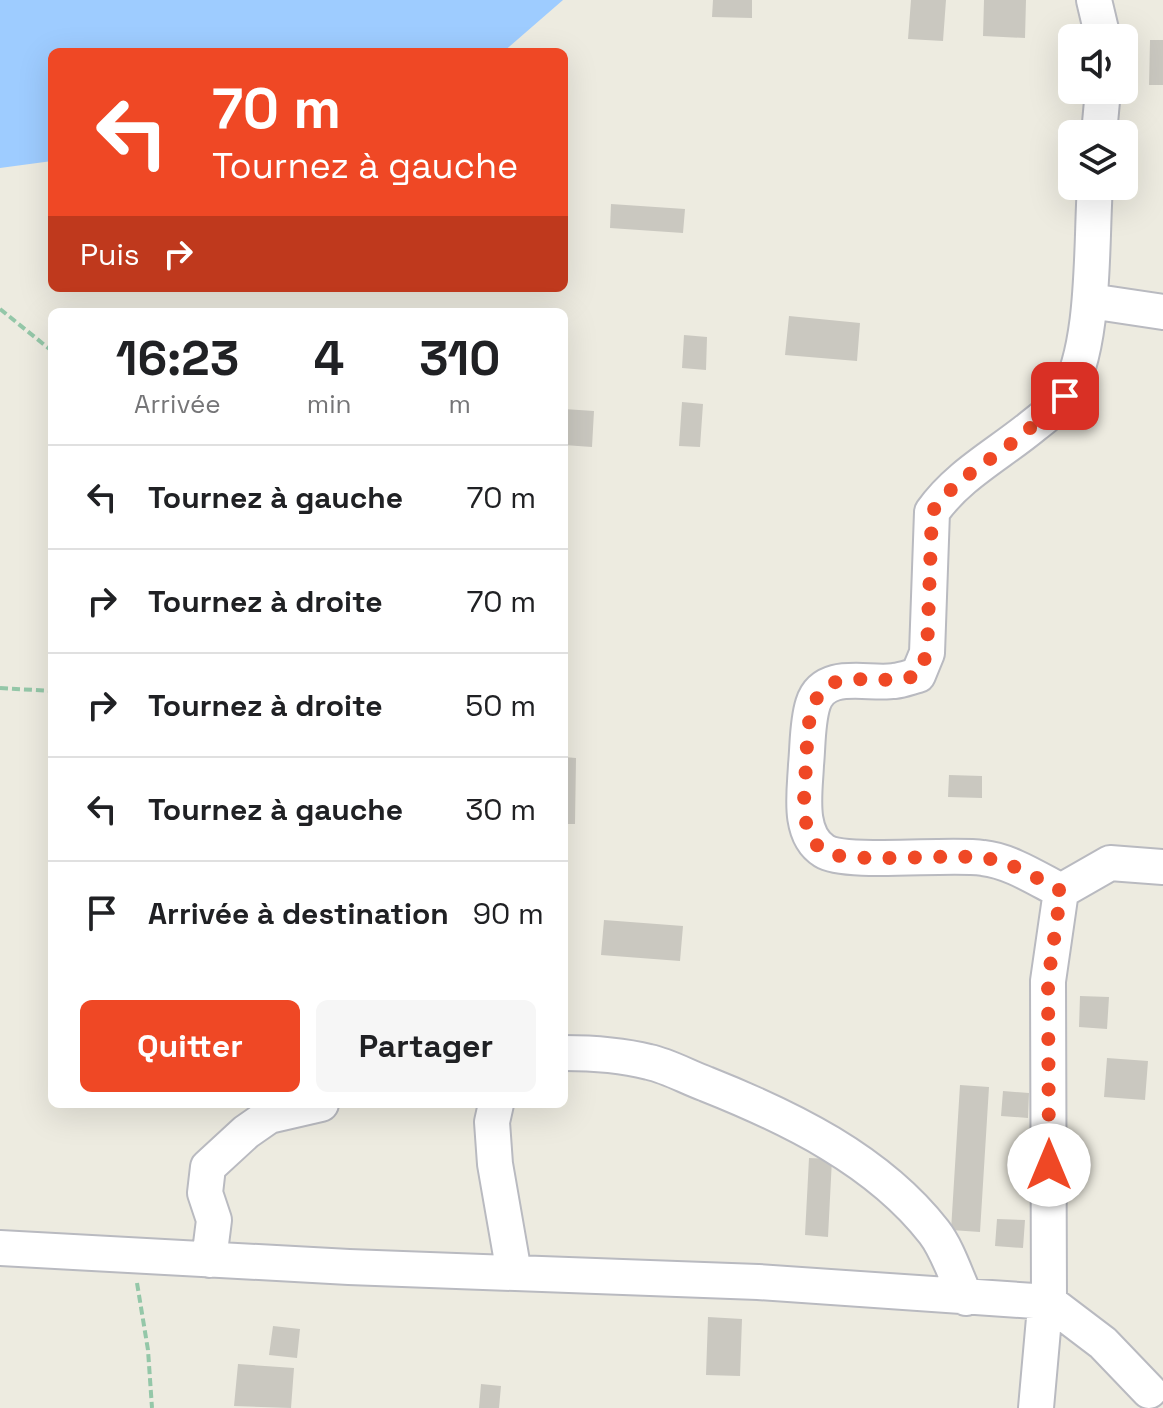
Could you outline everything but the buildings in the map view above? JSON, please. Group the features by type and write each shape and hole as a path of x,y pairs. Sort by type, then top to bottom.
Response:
{"street":[{"path":"1094,0 1100,24"},
{"path":"1061,891 1000,860 947,855 866,859 825,852 815,842 804,808 808,731 813,701 826,686 844,680 893,682 918,675 927,653 932,512 963,477 1007,446 1065,396 1076,369 1090,301 1094,200"},
{"path":"1090,301 1163,312"},
{"path":"1061,891 1110,863 1163,867"},
{"path":"1036,1408 1045,1307 1049,1302 1048,981 1061,891"},
{"path":"568,1053 602,1053 651,1062 730,1093 826,1142 871,1170 903,1196 936,1235 966,1298"},
{"path":"209,1260 214,1220 205,1193 208,1167 246,1132 269,1116 304,1108"},
{"path":"495,1108 492,1122 495,1164 514,1273"},
{"path":"0,1248 133,1257 758,1282 1049,1302 1103,1343 1149,1391"}],"path":[{"path":"0,309 48,348"},
{"path":"0,688 48,691"},
{"path":"133,1257 148,1350 152,1408"}],"water":[{"path":"0,0 563,0 508,48 48,48 48,162 0,168"}],"route":[{"path":"1049,1165 1048,981 1061,891 1000,860 947,855 866,859 825,852 815,842 804,808 808,731 813,701 826,686 844,680 893,682 918,675 927,653 932,512 963,477 1037,423 1065,396"}]}
